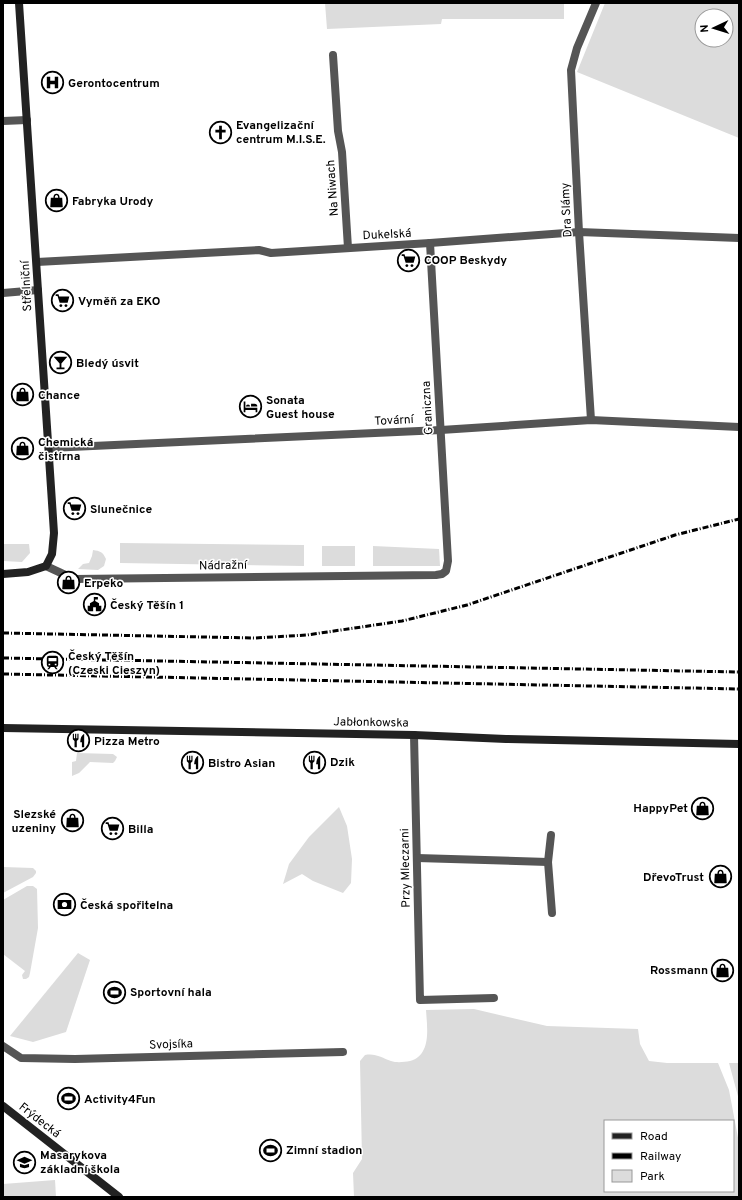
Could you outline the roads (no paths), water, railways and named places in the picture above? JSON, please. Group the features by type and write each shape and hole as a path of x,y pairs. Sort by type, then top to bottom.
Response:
{"main road":[{"name":"Střelniční","path":"19,3 54,533 52,554 46,566"},
{"path":"3,574 28,572 46,566"},
{"name":"Jabłonkowska","path":"3,728 414,735 506,739 739,744"},
{"name":"Frýdecká","path":"3,1106 119,1197"}],"street":[{"name":"Dra Slámy","path":"591,420 579,232 571,70 577,48 596,3"},
{"name":"Na Niwach","path":"333,55 338,131 342,152 348,248"},
{"path":"3,121 27,120"},
{"name":"Dukelská","path":"37,262 259,250 271,253 579,232 739,238"},
{"name":"Graniczna","path":"430,243 448,561 446,571"},
{"path":"3,293 38,290"},
{"name":"Tovární","path":"49,448 440,430 591,420 739,427"},
{"name":"Nádražní","path":"46,566 74,579 436,575 442,574 446,571"},
{"name":"Przy Mleczarni","path":"414,735 420,1000 494,998"},
{"path":"551,836 548,862 552,913"},
{"path":"417,858 548,862"},
{"name":"Svojsíka","path":"3,1046 21,1058 76,1059 343,1052"}],"railway":[{"path":"3,633 254,638 307,635 402,621 467,605 675,535 739,519"},
{"path":"3,658 739,672"},
{"path":"3,674 739,689"}],"place":[{"name":"Gerontocentrum","path":"52,83"},
{"name":"Evangelizační centrum M.I.S.E.","path":"221,132"},
{"name":"Fabryka Urody","path":"57,201"},
{"name":"COOP Beskydy","path":"408,260"},
{"name":"Vyměň za EKO","path":"63,301"},
{"name":"Bledý úsvit","path":"61,363"},
{"name":"Chance","path":"22,395"},
{"name":"Sonata Guest house","path":"250,407"},
{"name":"Chemická čistírna","path":"22,449"},
{"name":"Slunečnice","path":"74,509"},
{"name":"Erpeko","path":"69,583"},
{"name":"Český Těšín 1","path":"95,605"},
{"name":"Český Těšín (Czeski Cieszyn)","path":"52,663"},
{"name":"Pizza Metro","path":"79,741"},
{"name":"Dzik","path":"315,762"},
{"name":"Bistro Asian","path":"193,763"},
{"name":"HappyPet","path":"703,808"},
{"name":"Slezské uzeniny","path":"72,821"},
{"name":"Billa","path":"113,829"},
{"name":"DřevoTrust","path":"720,877"},
{"name":"Česká spořitelna","path":"65,905"},
{"name":"Rossmann","path":"723,970"},
{"name":"Sportovní hala","path":"114,992"},
{"name":"Activity4Fun","path":"69,1099"},
{"name":"Zimní stadion","path":"270,1150"},
{"name":"Masarykova základní škola","path":"25,1162"}]}
